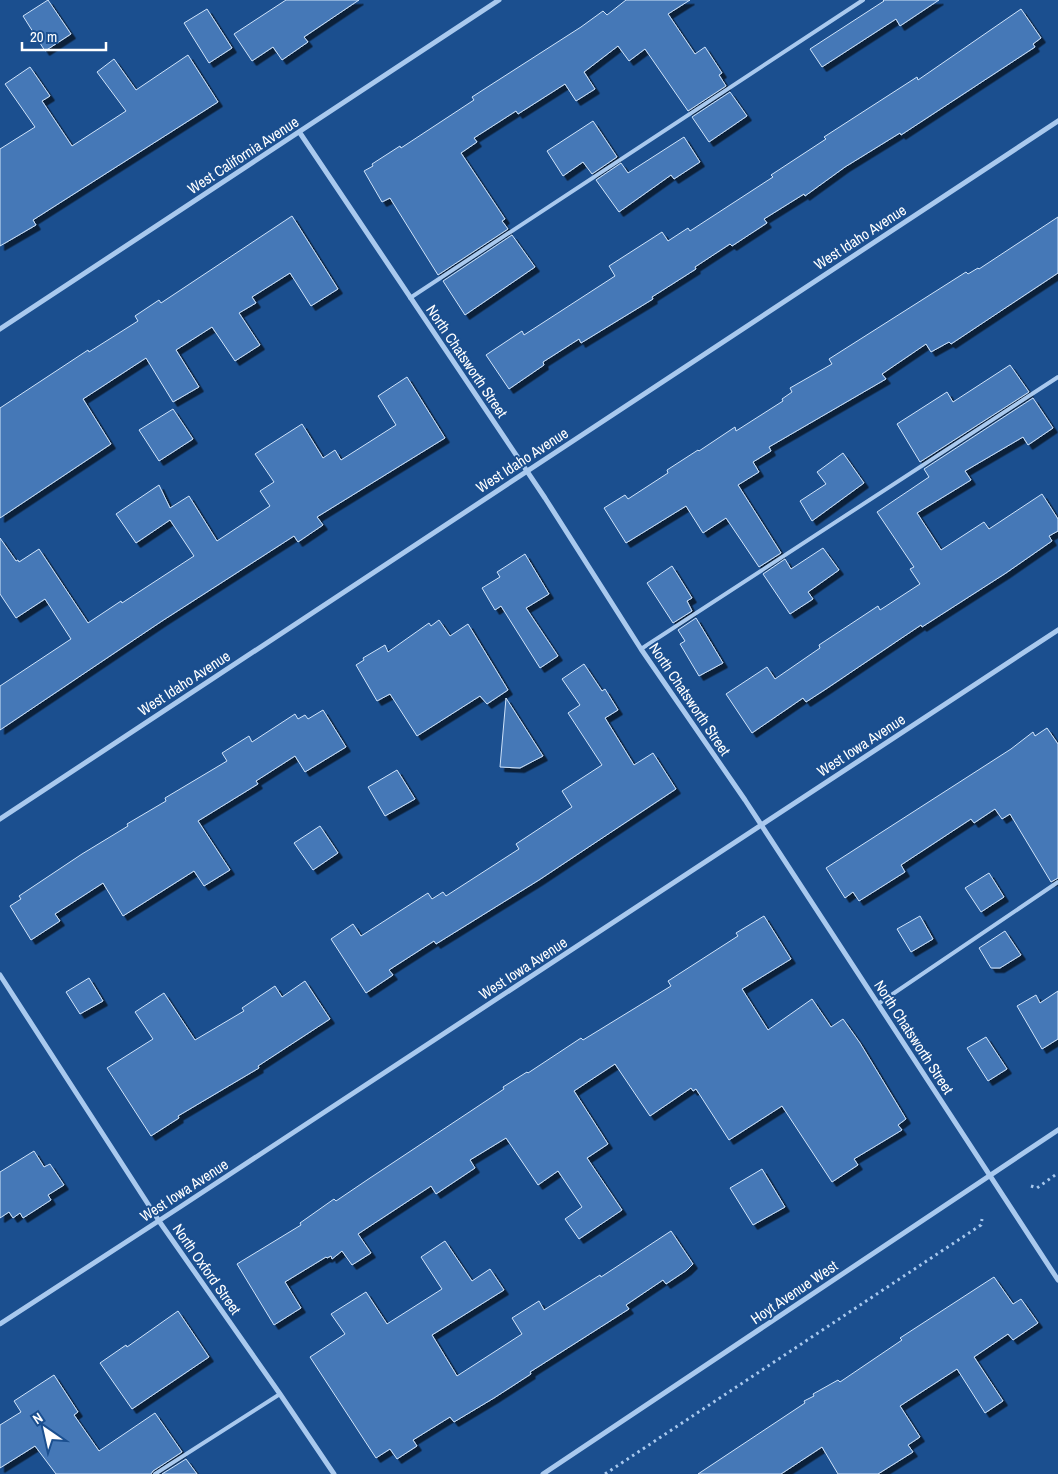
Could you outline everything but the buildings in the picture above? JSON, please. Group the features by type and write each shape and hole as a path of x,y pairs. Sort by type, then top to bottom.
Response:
{"street":[{"name":"West California Avenue","path":"0,329 499,0"},
{"name":"West Idaho Avenue","path":"0,819 1058,121"},
{"name":"North Chatsworth Street","path":"300,133 761,826 1058,1280"},
{"name":"West Iowa Avenue","path":"0,1324 1058,630"},
{"name":"North Oxford Street","path":"0,975 158,1222 280,1394 334,1474"},
{"name":"Hoyt Avenue West","path":"543,1474 1058,1130"}],"lane":[{"path":"410,298 863,0"},
{"path":"641,648 1058,377"},
{"path":"878,1004 1058,882"},
{"path":"155,1474 280,1394"}],"path":[{"path":"1031,1186 1037,1188 1058,1173"},
{"path":"605,1474 982,1225 982,1219"}]}
